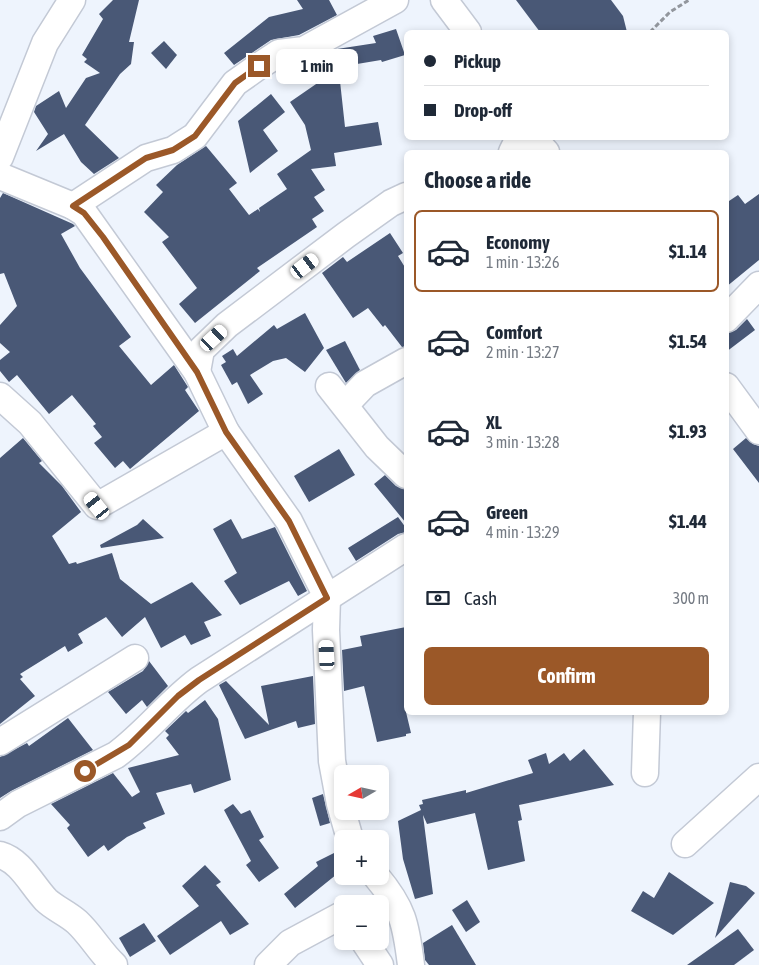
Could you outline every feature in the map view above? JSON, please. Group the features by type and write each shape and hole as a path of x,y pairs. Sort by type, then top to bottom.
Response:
{"street":[{"path":"0,157 45,43 72,0"},
{"path":"73,206 146,158 173,150 195,136 235,83 259,66 279,54 304,50 396,0"},
{"path":"444,0 466,30"},
{"path":"535,140 544,150"},
{"path":"0,176 73,206 84,213 103,237 197,372 226,432 289,521 327,598 326,630 332,761 340,804 347,830"},
{"path":"197,372 201,350 227,325 390,203 404,197"},
{"path":"729,316 759,285"},
{"path":"404,362 365,384 337,396 377,447 404,473"},
{"path":"729,390 759,431"},
{"path":"0,396 30,423 97,506 226,432"},
{"path":"0,817 18,804 116,755 192,685 404,548"},
{"path":"0,742 135,658"},
{"path":"645,774 647,715"},
{"path":"685,844 759,777"},
{"path":"0,855 12,859 47,901 63,910 78,923 100,952 114,965"},
{"path":"383,885 393,897 402,914 411,965"},
{"path":"268,965 290,943 334,919"},
{"path":"370,950 380,965"}],"path":[{"path":"652,30 670,12 689,0"}],"building":[{"path":"113,0 139,0 129,42 134,42 131,64 120,74 85,125 119,158 94,174 81,162 64,134 36,151 48,134 34,112 36,106 59,91 66,108 86,78 100,73 84,62 87,59 82,55 103,19 99,14"},
{"path":"297,0 329,0 337,15 299,35 271,40 234,65 224,53 269,17 303,9"},
{"path":"516,0 611,0 623,16 626,30 538,30"},
{"path":"396,29 404,55 382,62 381,60 333,68 330,53 337,49 376,43 373,36"},
{"path":"164,41 177,55 166,69 151,53"},
{"path":"339,72 345,127 378,122 382,145 334,153 336,166 311,169 325,190 314,197 324,211 312,219 317,227 257,268 260,271 195,323 179,304 197,288 162,242 169,237 144,212 163,192 156,185 177,165 206,146 237,183 229,189 249,215 258,209 260,212 259,208 287,189 277,174 311,150 305,125 290,102 319,82 318,74"},
{"path":"271,94 285,112 263,130 278,151 250,173 238,121"},
{"path":"3,193 75,226 61,234 80,268 131,337 119,346 151,385 174,365 188,387 185,390 199,411 130,469 123,461 115,468 94,443 102,437 93,426 96,424 72,395 49,414 17,375 9,382 0,371 0,360 10,352 0,343 0,325 17,306 4,273 0,274 0,198"},
{"path":"759,194 759,260 729,285 729,201 738,195 745,204"},
{"path":"390,233 403,253 398,256 404,266 404,346 402,347 385,325 383,327 368,308 353,318 322,273 343,257 347,262"},
{"path":"305,313 324,348 305,372 286,358 273,361 250,375 263,394 248,404 237,382 232,385 221,365 226,362 222,356 233,349 237,356 274,325 277,329"},
{"path":"747,319 755,330 729,350 729,333 736,330"},
{"path":"345,341 360,370 346,383 326,350"},
{"path":"23,438 42,461 39,463 62,486 81,512 52,536 69,564 76,562 77,564 112,553 120,579 151,604 192,582 222,615 204,622 211,636 191,645 185,635 161,648 145,617 122,637 106,617 78,634 83,643 68,652 65,646 20,674 23,677 20,679 35,696 0,724 0,458"},
{"path":"746,438 759,446 759,483 733,449"},
{"path":"339,449 355,475 309,502 294,476"},
{"path":"385,475 396,486 404,489 404,521 374,484"},
{"path":"398,517 404,525 404,532 398,534 356,561 348,548"},
{"path":"143,519 164,538 101,548 100,545 137,525"},
{"path":"231,519 242,539 275,527 307,591 298,596 289,581 240,605 224,581 237,573 213,529"},
{"path":"404,627 404,715 407,715 411,733 406,734 406,736 377,742 364,686 344,691 342,650 362,646 360,636"},
{"path":"149,661 168,686 147,707 142,700 126,714 108,692 143,671"},
{"path":"313,676 315,724 298,728 296,721 245,739 219,685 226,681 269,725 261,686"},
{"path":"205,700 218,719 231,780 194,793 191,784 156,793 165,814 143,823 146,828 127,837 108,851 104,845 88,857 67,828 70,825 51,804 113,773 132,797 140,792 128,768 179,755 166,738 169,735 165,731 186,711 188,713"},
{"path":"68,718 93,750 0,798 0,757 27,743 29,746"},
{"path":"584,749 614,785 519,805 522,820 518,821 525,861 488,870 475,813 427,824 423,815 433,894 415,899 403,859 398,821 421,810 419,805 423,804 422,800 466,790 466,793 533,773 528,760 546,753 549,764 564,753 570,761"},
{"path":"323,794 330,823 320,826 312,798"},
{"path":"233,804 241,814 250,810 264,837 259,840 279,868 259,882 246,865 251,861 224,810"},
{"path":"334,853 334,876 295,908 284,894 318,866 316,862"},
{"path":"205,865 221,882 216,885 249,924 230,935 221,921 170,955 157,936 199,906 182,886"},
{"path":"669,872 714,903 673,935 631,911 643,891 654,898"},
{"path":"730,882 746,886 755,893 715,938"},
{"path":"467,900 480,922 466,932 452,910"},
{"path":"144,923 156,941 130,957 119,938"},
{"path":"452,925 476,965 429,965 425,960 423,943"},
{"path":"738,929 754,950 734,965 687,965"}],"route":[{"path":"85,771 116,755 129,745 156,716 199,680 327,598 289,521 278,509 273,497 226,432 197,372 103,237 84,213 73,206 146,158 173,150 195,136 235,83 259,66"}]}
